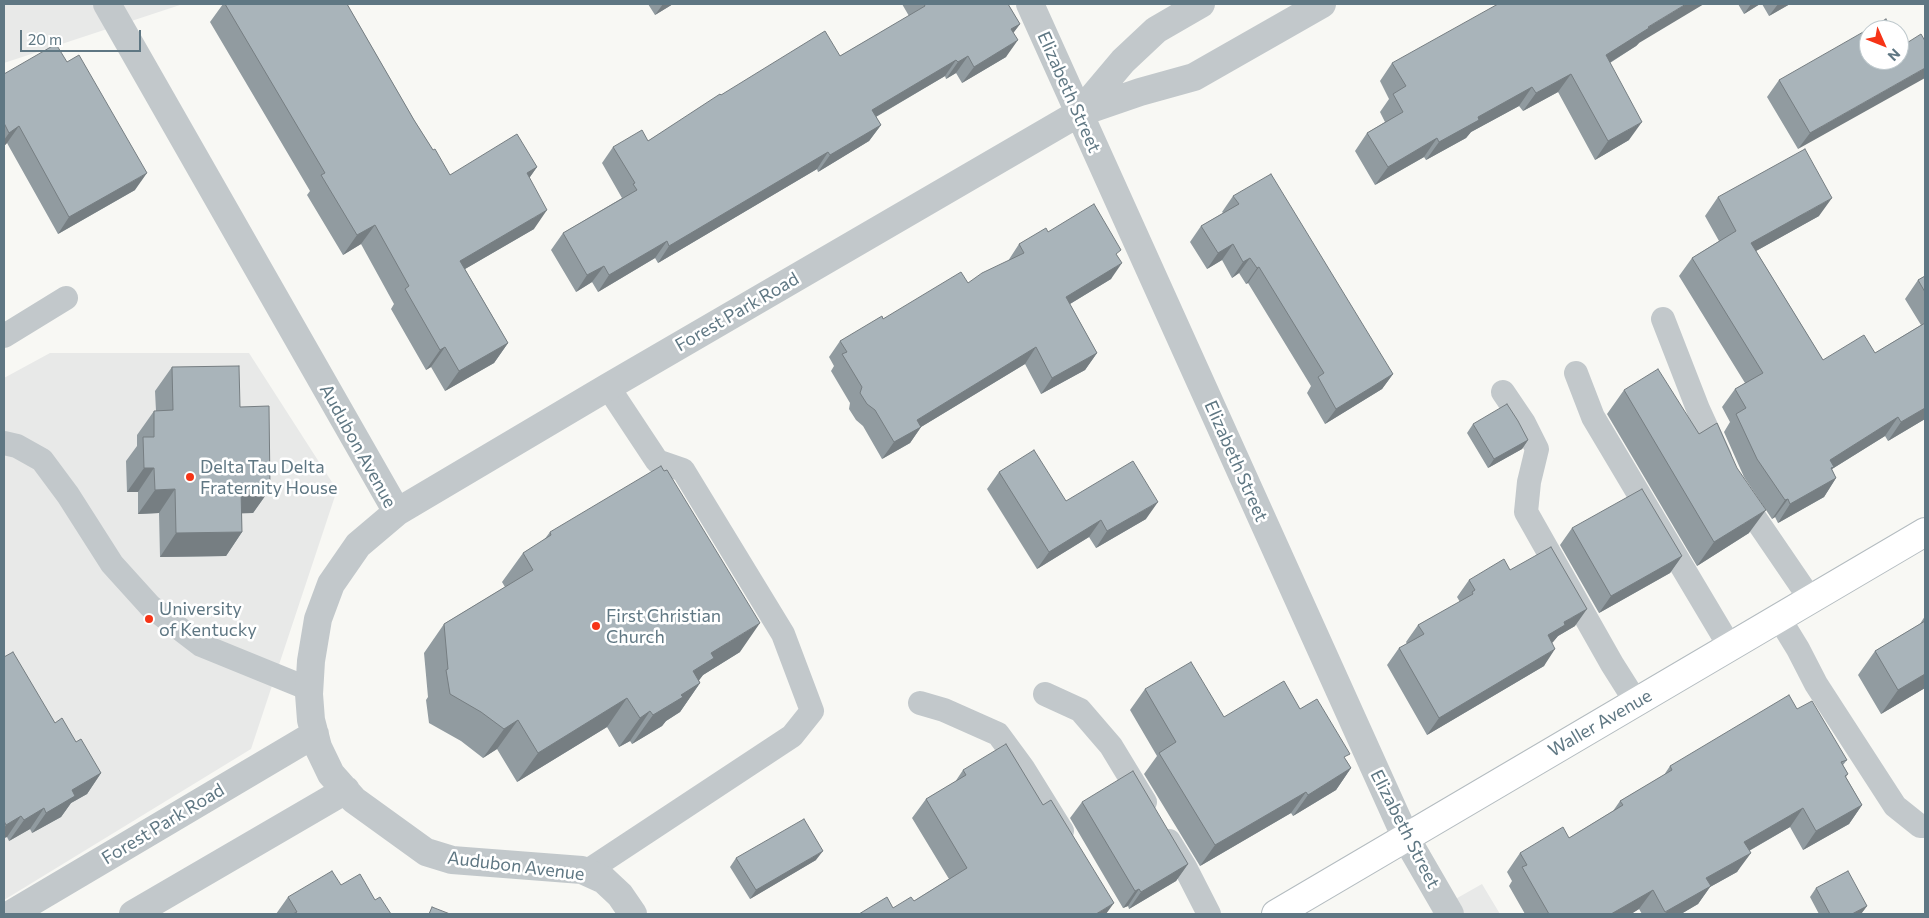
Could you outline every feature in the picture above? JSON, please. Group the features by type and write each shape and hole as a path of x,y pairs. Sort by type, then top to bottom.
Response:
{"main road":[{"name":"Waller Avenue","path":"1276,914 1925,532"}],"street":[{"name":"Audubon Avenue","path":"107,4 397,512 358,545 331,584 318,619 311,661 309,689 312,720 318,747 331,774 354,800 426,852 452,860 582,870 604,880 620,895 633,914"},
{"name":"Elizabeth Street","path":"1030,4 1406,838 1450,914"},
{"name":"Forest Park Road","path":"1079,114 1123,62 1156,30 1201,4"},
{"name":"Forest Park Road","path":"397,512 608,387 1079,114 1140,92 1194,77 1322,4"},
{"name":"Forest Park Road","path":"10,914 315,734"},
{"path":"133,914 346,790"}],"lane":[{"path":"4,336 66,298"},
{"path":"1663,319 1698,409 1732,484 1810,600"},
{"path":"1576,374 1593,417 1730,647"},
{"path":"586,872 792,736 812,711 783,634 683,470 657,461 608,387"},
{"path":"1503,392 1524,424 1537,449 1529,482 1526,512 1612,664 1636,702"},
{"path":"4,443 17,446 42,460 68,495 112,564 150,606 201,645 309,689"},
{"path":"1780,618 1816,684 1895,806 1920,826 1925,826"},
{"path":"1045,694 1080,710 1110,746 1185,867 1209,914"},
{"path":"920,703 944,710 998,734 1022,768 1075,852"}],"shaded area":[{"path":"4,4 183,4 4,63"},
{"name":"University of Kentucky","path":"50,353 249,353 337,490 251,749 4,900 4,378"},
{"path":"1482,884 1500,914 1429,914"}],"building":[{"path":"225,4 347,4 414,120 433,150 435,149 450,175 517,134 537,167 527,173 547,210 460,261 508,343 459,371 445,347 440,350 405,289 409,286 375,225 357,235 321,175 325,173"},
{"path":"924,4 1008,4 1020,24 1011,29 1018,40 974,67 968,56 958,62 956,60 872,110 881,125 830,155 828,152 669,246 667,241 609,275 604,266 587,275 563,233 637,190 633,184 635,183 613,147 642,130 648,141 720,94 825,31 840,56 925,6"},
{"path":"1498,4 1686,4 1606,55 1642,122 1608,141 1571,74 1536,93 1532,87 1478,117 1479,120 1439,142 1437,138 1388,167 1367,133 1403,112 1393,94 1406,86 1392,63"},
{"path":"1859,34 1859,70 1909,70 1909,42 1921,34 1925,41 1925,68 1810,133 1779,80"},
{"path":"56,44 67,62 79,55 147,173 69,217 19,126 9,133 4,123 4,74"},
{"path":"1805,149 1832,198 1751,243 1823,360 1864,335 1875,353 1925,323 1925,408 1901,422 1898,417 1830,460 1834,467 1831,468 1836,478 1790,504 1788,499 1785,500 1757,459 1736,414 1746,408 1735,389 1763,373 1692,258 1736,231 1718,197"},
{"path":"1271,174 1393,374 1336,409 1318,377 1324,373 1259,267 1257,268 1250,258 1243,262 1233,244 1218,253 1201,226 1239,204 1233,196"},
{"path":"1094,204 1121,250 1116,254 1122,263 1066,297 1097,353 1052,378 1036,347 917,420 921,427 894,442 875,410 867,404 860,393 862,387 842,354 847,352 840,341 882,316 883,319 961,272 968,283 982,273 1024,253 1019,244 1046,228 1048,232"},
{"path":"1925,276 1925,292 1918,280"},
{"name":"Delta Tau Delta Fraternity House","path":"239,366 240,407 269,406 270,489 241,490 242,532 176,533 175,489 155,490 154,468 144,468 143,437 154,437 154,411 173,410 172,367"},
{"path":"1658,369 1699,434 1717,423 1737,468 1766,510 1714,542 1624,390"},
{"path":"1507,404 1528,440 1494,459 1473,424"},
{"path":"1034,450 1066,501 1133,461 1158,502 1107,531 1101,520 1049,552 999,472"},
{"name":"First Christian Church","path":"661,466 664,471 667,470 760,623 711,653 714,658 693,671 700,683 681,695 683,697 653,715 650,711 640,718 627,698 538,753 518,720 504,729 481,712 450,694 446,670 448,669 444,624 533,570 523,553 551,535 550,532"},
{"path":"1642,489 1682,556 1611,596 1572,528"},
{"path":"1551,547 1587,609 1564,622 1565,625 1548,635 1555,649 1439,718 1399,648 1424,634 1418,625 1473,594 1472,592 1475,590 1469,580 1504,559 1510,570"},
{"path":"1925,621 1925,674 1898,690 1875,651"},
{"path":"13,652 55,723 62,718 76,742 81,739 101,773 72,790 75,796 46,813 44,808 24,820 21,816 6,825 4,821 4,657"},
{"path":"1191,662 1224,717 1284,681 1300,709 1317,699 1350,754 1344,757 1351,768 1308,795 1306,792 1215,845 1159,753 1176,742 1145,689"},
{"path":"1789,695 1797,709 1812,701 1847,760 1841,762 1848,774 1845,776 1862,805 1816,831 1803,808 1744,842 1751,853 1706,878 1711,886 1665,912 1653,890 1611,914 1549,914 1522,867 1527,865 1520,853 1563,827 1569,838 1623,805 1620,801 1672,770 1670,766"},
{"path":"1006,744 1043,805 1051,800 1114,903 1096,914 859,914 887,897 893,908 911,897 914,901 967,868 926,799 966,775 963,770"},
{"path":"1133,771 1188,864 1141,892 1139,889 1135,891 1082,802"},
{"path":"804,819 823,851 756,890 736,858"},
{"path":"332,871 341,885 360,874 375,900 380,897 391,914 293,914 297,912 288,897"},
{"path":"1848,871 1867,906 1852,914 1830,914 1816,888"},
{"path":"432,907 450,914 429,914"}],"place":[{"name":"Delta Tau Delta Fraternity House","path":"190,477"},
{"name":"University of Kentucky","path":"149,619"},
{"name":"First Christian Church","path":"596,626"}]}
